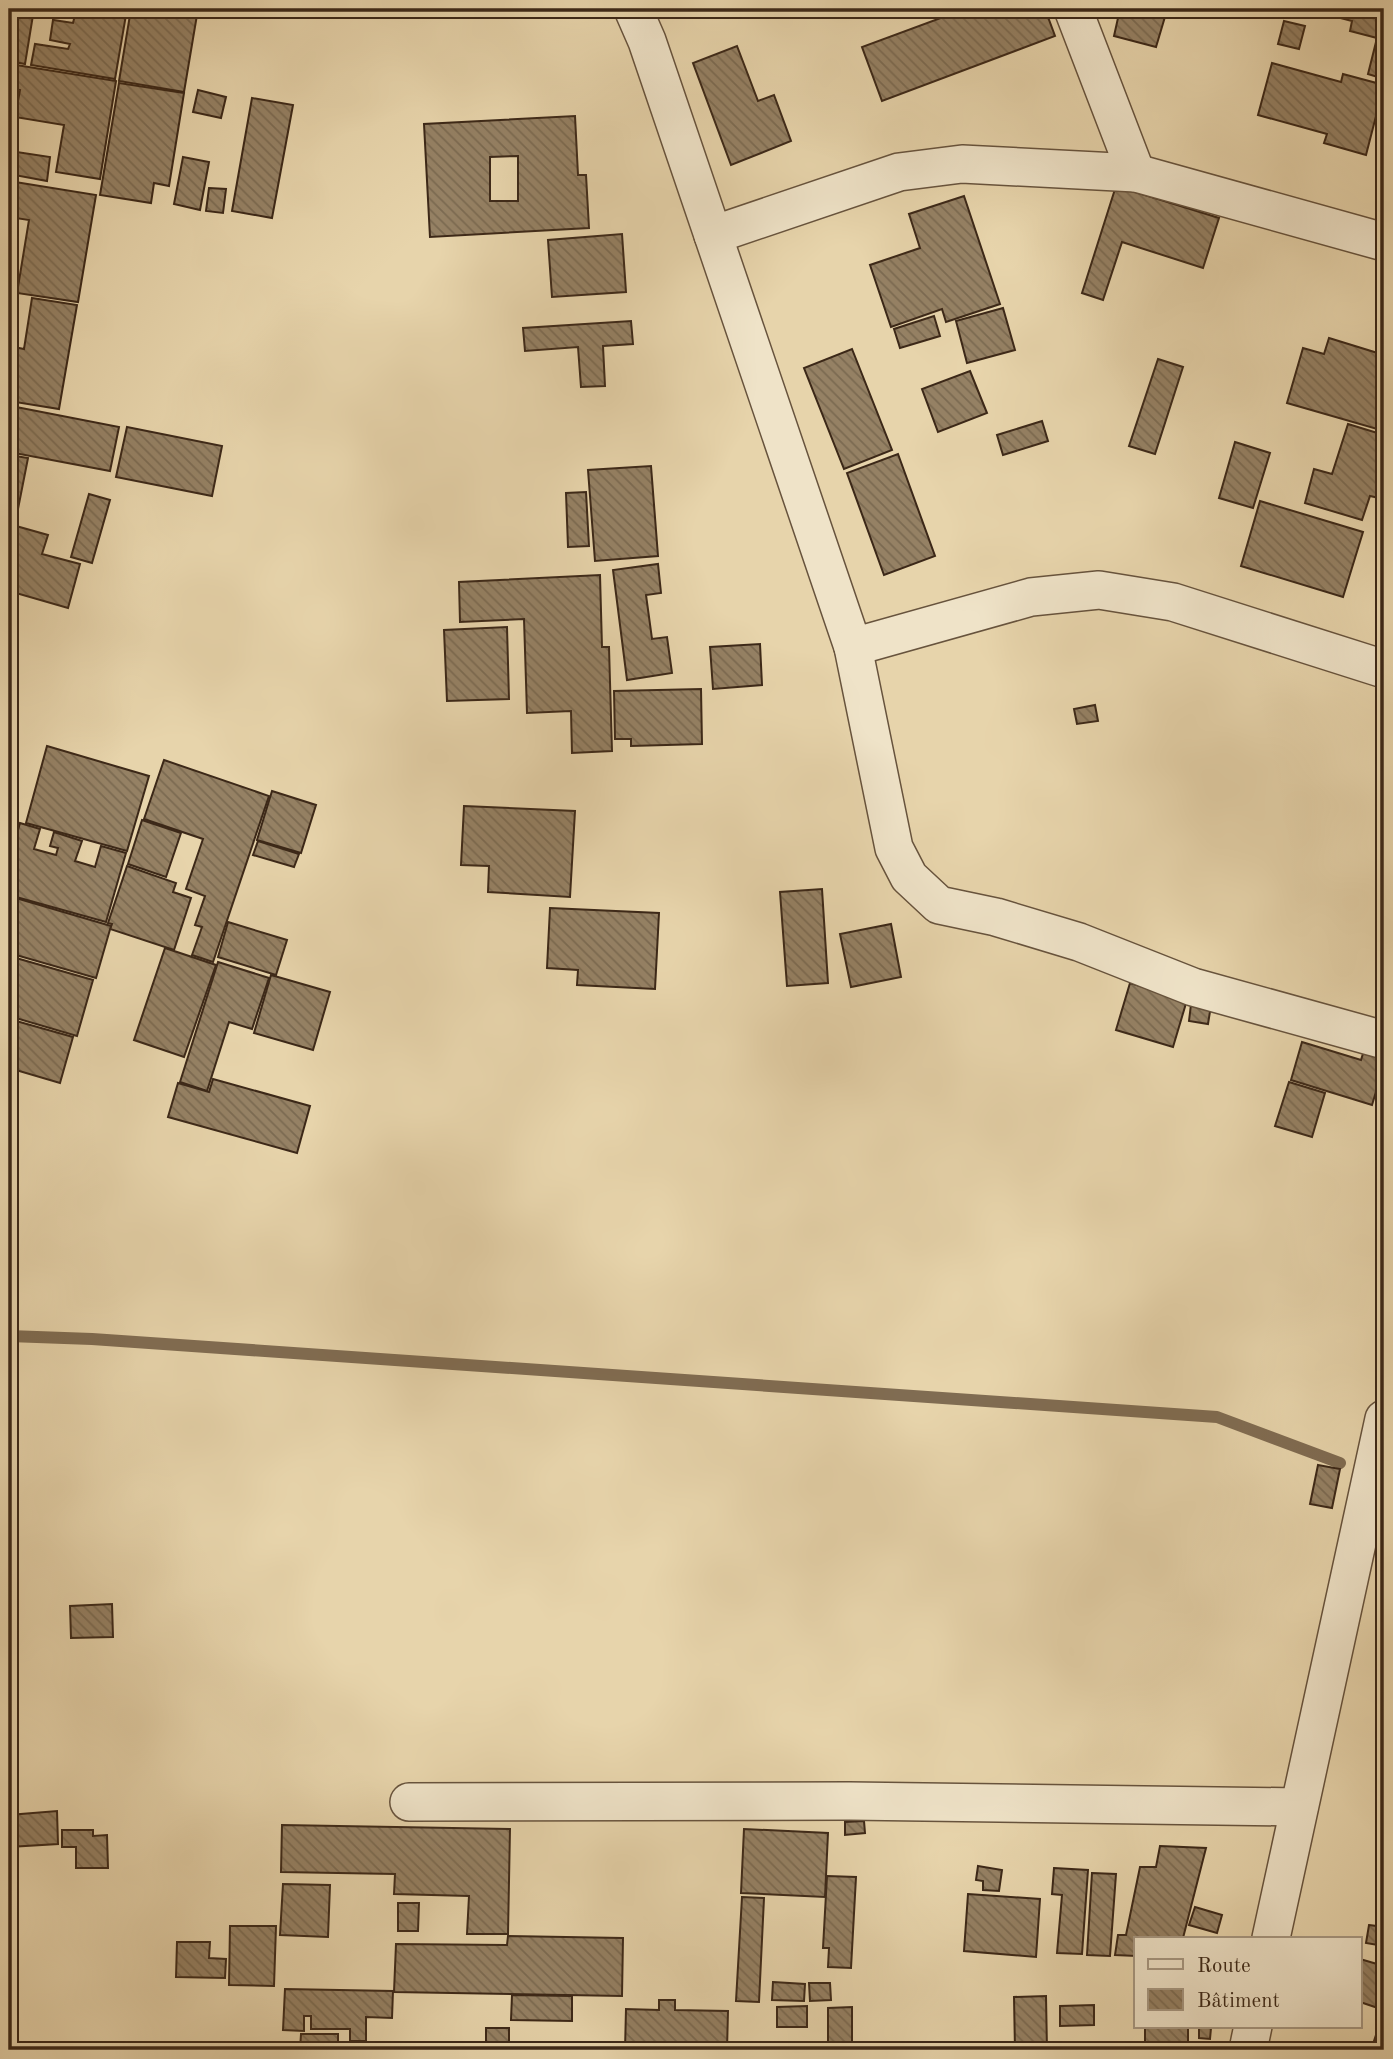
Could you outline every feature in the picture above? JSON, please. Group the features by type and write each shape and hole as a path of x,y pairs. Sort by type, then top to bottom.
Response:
{"street":[{"path":"633,9 647,41 853,647 894,848 909,877 939,905 996,917 1079,942 1194,987 1384,1040"},
{"path":"1073,9 1136,173"},
{"path":"713,235 899,172 962,164 1136,173 1384,242"},
{"path":"853,647 1031,597 1099,590 1173,603 1384,669"},
{"path":"1271,1937 1384,1419"},
{"path":"409,1802 849,1801 1299,1807"},
{"path":"1248,2050 1253,2028"}],"building":[{"path":"9,9 34,9 25,64 9,61"},
{"path":"51,9 127,9 115,79 31,65 35,44 68,49 70,44 50,40 53,20 73,23 75,15 50,12"},
{"path":"131,9 198,9 184,92 119,81"},
{"path":"965,9 1045,9 1055,36 882,101 862,47"},
{"path":"1120,9 1167,10 1156,47 1114,36"},
{"path":"1306,9 1384,9 1384,79 1368,74 1377,38 1350,31 1352,21"},
{"path":"1284,21 1305,26 1299,49 1278,44"},
{"path":"737,46 758,101 774,95 791,141 731,165 693,63"},
{"path":"1272,63 1341,82 1343,74 1384,85 1366,155 1324,143 1327,134 1258,115"},
{"path":"10,64 116,81 100,179 56,172 64,125 15,117 20,90 9,88"},
{"path":"119,83 184,93 169,186 154,183 151,203 100,195"},
{"path":"198,90 226,97 221,118 193,112"},
{"path":"252,98 293,105 272,218 232,211"},
{"path":"575,116 578,175 586,175 589,228 430,237 424,124","holes":["518,156 518,201 490,201 490,157"]},
{"path":"10,151 50,157 47,181 9,174"},
{"path":"183,157 209,162 200,210 174,204"},
{"path":"9,181 96,195 78,302 17,293 29,220 9,217"},
{"path":"1116,186 1219,218 1203,268 1122,242 1103,300 1082,293"},
{"path":"209,188 226,189 223,213 206,211"},
{"path":"964,196 1000,304 946,322 942,309 891,327 870,265 920,248 909,214"},
{"path":"622,234 626,292 552,297 548,240"},
{"path":"32,298 77,305 59,409 9,401 9,346 24,349"},
{"path":"1003,308 1015,350 967,363 956,321"},
{"path":"934,316 940,336 900,348 894,329"},
{"path":"631,321 633,344 603,346 605,386 581,387 578,347 525,351 523,328"},
{"path":"1329,338 1384,355 1380,371 1384,373 1384,431 1287,403 1303,348 1324,354"},
{"path":"852,349 892,450 844,469 804,368"},
{"path":"1158,359 1183,367 1155,454 1129,446"},
{"path":"970,371 987,413 938,432 922,389"},
{"path":"11,406 119,427 110,471 9,452"},
{"path":"1042,421 1048,441 1003,455 997,435"},
{"path":"1348,424 1384,435 1384,482 1379,498 1370,496 1362,520 1305,503 1314,469 1332,474"},
{"path":"127,427 222,446 212,496 116,477"},
{"path":"1235,442 1270,453 1253,508 1219,498"},
{"path":"898,454 935,556 884,575 847,473"},
{"path":"9,455 28,458 17,514 9,512"},
{"path":"651,466 658,556 595,561 588,470"},
{"path":"586,492 589,546 568,547 566,493"},
{"path":"89,494 110,500 92,563 71,557"},
{"path":"1260,501 1363,532 1343,597 1241,566"},
{"path":"9,524 48,535 42,554 80,564 68,608 9,591"},
{"path":"658,564 661,593 646,595 652,639 667,637 672,673 627,680 613,570"},
{"path":"600,575 602,647 609,647 612,751 572,753 571,711 527,713 524,619 460,622 459,582"},
{"path":"507,627 509,699 447,701 444,630"},
{"path":"760,644 762,685 713,689 710,647"},
{"path":"701,689 702,744 631,746 631,739 615,739 614,691"},
{"path":"1095,705 1098,721 1077,724 1074,709"},
{"path":"47,746 149,776 127,851 26,823"},
{"path":"164,760 269,796 213,962 192,955 202,927 195,925 205,896 186,889 203,839 144,819"},
{"path":"272,791 316,805 301,853 257,840"},
{"path":"464,806 575,811 570,897 488,892 489,866 461,865"},
{"path":"142,820 181,833 166,877 128,864"},
{"path":"20,823 40,829 34,849 56,855 58,848 50,846 54,832 82,841 75,861 95,867 101,846 126,853 106,922 9,895 9,861"},
{"path":"258,841 299,854 294,867 253,855"},
{"path":"127,866 176,883 173,892 191,898 174,950 110,929 112,924 108,923"},
{"path":"822,889 828,983 787,986 780,892"},
{"path":"9,896 111,926 96,978 9,953"},
{"path":"550,908 659,913 655,989 577,985 578,970 547,968"},
{"path":"228,922 287,940 276,975 218,957"},
{"path":"891,924 901,977 851,987 840,934"},
{"path":"165,948 216,965 184,1057 134,1040"},
{"path":"9,956 93,980 77,1036 9,1016"},
{"path":"218,962 269,978 252,1029 229,1022 207,1091 180,1082"},
{"path":"271,975 330,992 313,1050 254,1033"},
{"path":"1130,983 1187,1000 1173,1047 1116,1030"},
{"path":"1192,996 1212,999 1208,1024 1189,1021"},
{"path":"9,1019 73,1037 60,1083 9,1068"},
{"path":"1302,1042 1361,1060 1366,1044 1384,1050 1384,1065 1372,1105 1291,1080"},
{"path":"213,1079 310,1106 297,1153 168,1117 178,1083 209,1092"},
{"path":"1289,1082 1325,1093 1312,1137 1275,1126"},
{"path":"1318,1465 1340,1469 1332,1508 1310,1504"},
{"path":"112,1604 113,1637 71,1638 70,1606"},
{"path":"57,1811 58,1844 9,1847 9,1815"},
{"path":"864,1821 865,1833 845,1835 845,1822"},
{"path":"282,1825 510,1829 508,1934 467,1934 469,1896 394,1894 395,1874 281,1872"},
{"path":"744,1829 828,1833 825,1897 741,1893"},
{"path":"62,1830 93,1830 93,1836 107,1835 108,1868 76,1868 76,1847 62,1847"},
{"path":"1160,1846 1206,1848 1183,1937 1134,1937 1134,1956 1115,1955 1118,1935 1126,1935 1140,1867 1156,1867"},
{"path":"9,1847 14,1927 9,1928"},
{"path":"978,1866 1002,1870 999,1891 983,1890 983,1881 976,1880"},
{"path":"1054,1868 1088,1870 1082,1954 1057,1953 1062,1895 1052,1894"},
{"path":"1092,1873 1116,1874 1110,1956 1087,1955"},
{"path":"827,1876 856,1877 851,1968 828,1967 829,1948 823,1948"},
{"path":"283,1884 330,1885 328,1937 280,1935"},
{"path":"968,1894 1040,1899 1036,1957 964,1951"},
{"path":"742,1897 764,1898 759,2002 736,2001"},
{"path":"398,1903 419,1903 418,1931 398,1931"},
{"path":"1195,1907 1222,1915 1217,1933 1189,1925"},
{"path":"1369,1925 1384,1927 1384,1946 1366,1943"},
{"path":"230,1926 276,1926 274,1986 229,1985"},
{"path":"508,1936 623,1938 622,1996 394,1992 396,1944 507,1945"},
{"path":"177,1942 210,1942 209,1958 226,1959 225,1978 176,1977"},
{"path":"1362,1960 1384,1966 1384,2010 1362,2003"},
{"path":"773,1982 805,1984 804,2001 772,2000"},
{"path":"809,1983 830,1983 831,2000 810,2001"},
{"path":"285,1989 393,1991 392,2018 366,2017 366,2041 350,2041 350,2029 311,2029 311,2016 304,2016 304,2031 283,2030"},
{"path":"512,1995 572,1996 572,2021 511,2020"},
{"path":"1046,1996 1047,2050 1015,2050 1014,1997"},
{"path":"659,2000 675,2000 675,2010 728,2011 727,2050 625,2050 626,2009 659,2010"},
{"path":"1094,2005 1094,2025 1060,2026 1060,2006"},
{"path":"807,2006 807,2027 777,2027 777,2007"},
{"path":"852,2007 852,2050 828,2050 828,2008"},
{"path":"1383,2014 1384,2050 1371,2050"},
{"path":"486,2028 509,2028 509,2050 486,2050"},
{"path":"1145,2028 1188,2028 1188,2050 1145,2050"},
{"path":"1199,2028 1211,2028 1210,2039 1199,2038"},
{"path":"301,2034 338,2034 338,2050 300,2050"}],"waterway":[{"path":"9,1336 92,1339 1217,1417 1340,1463"}]}
